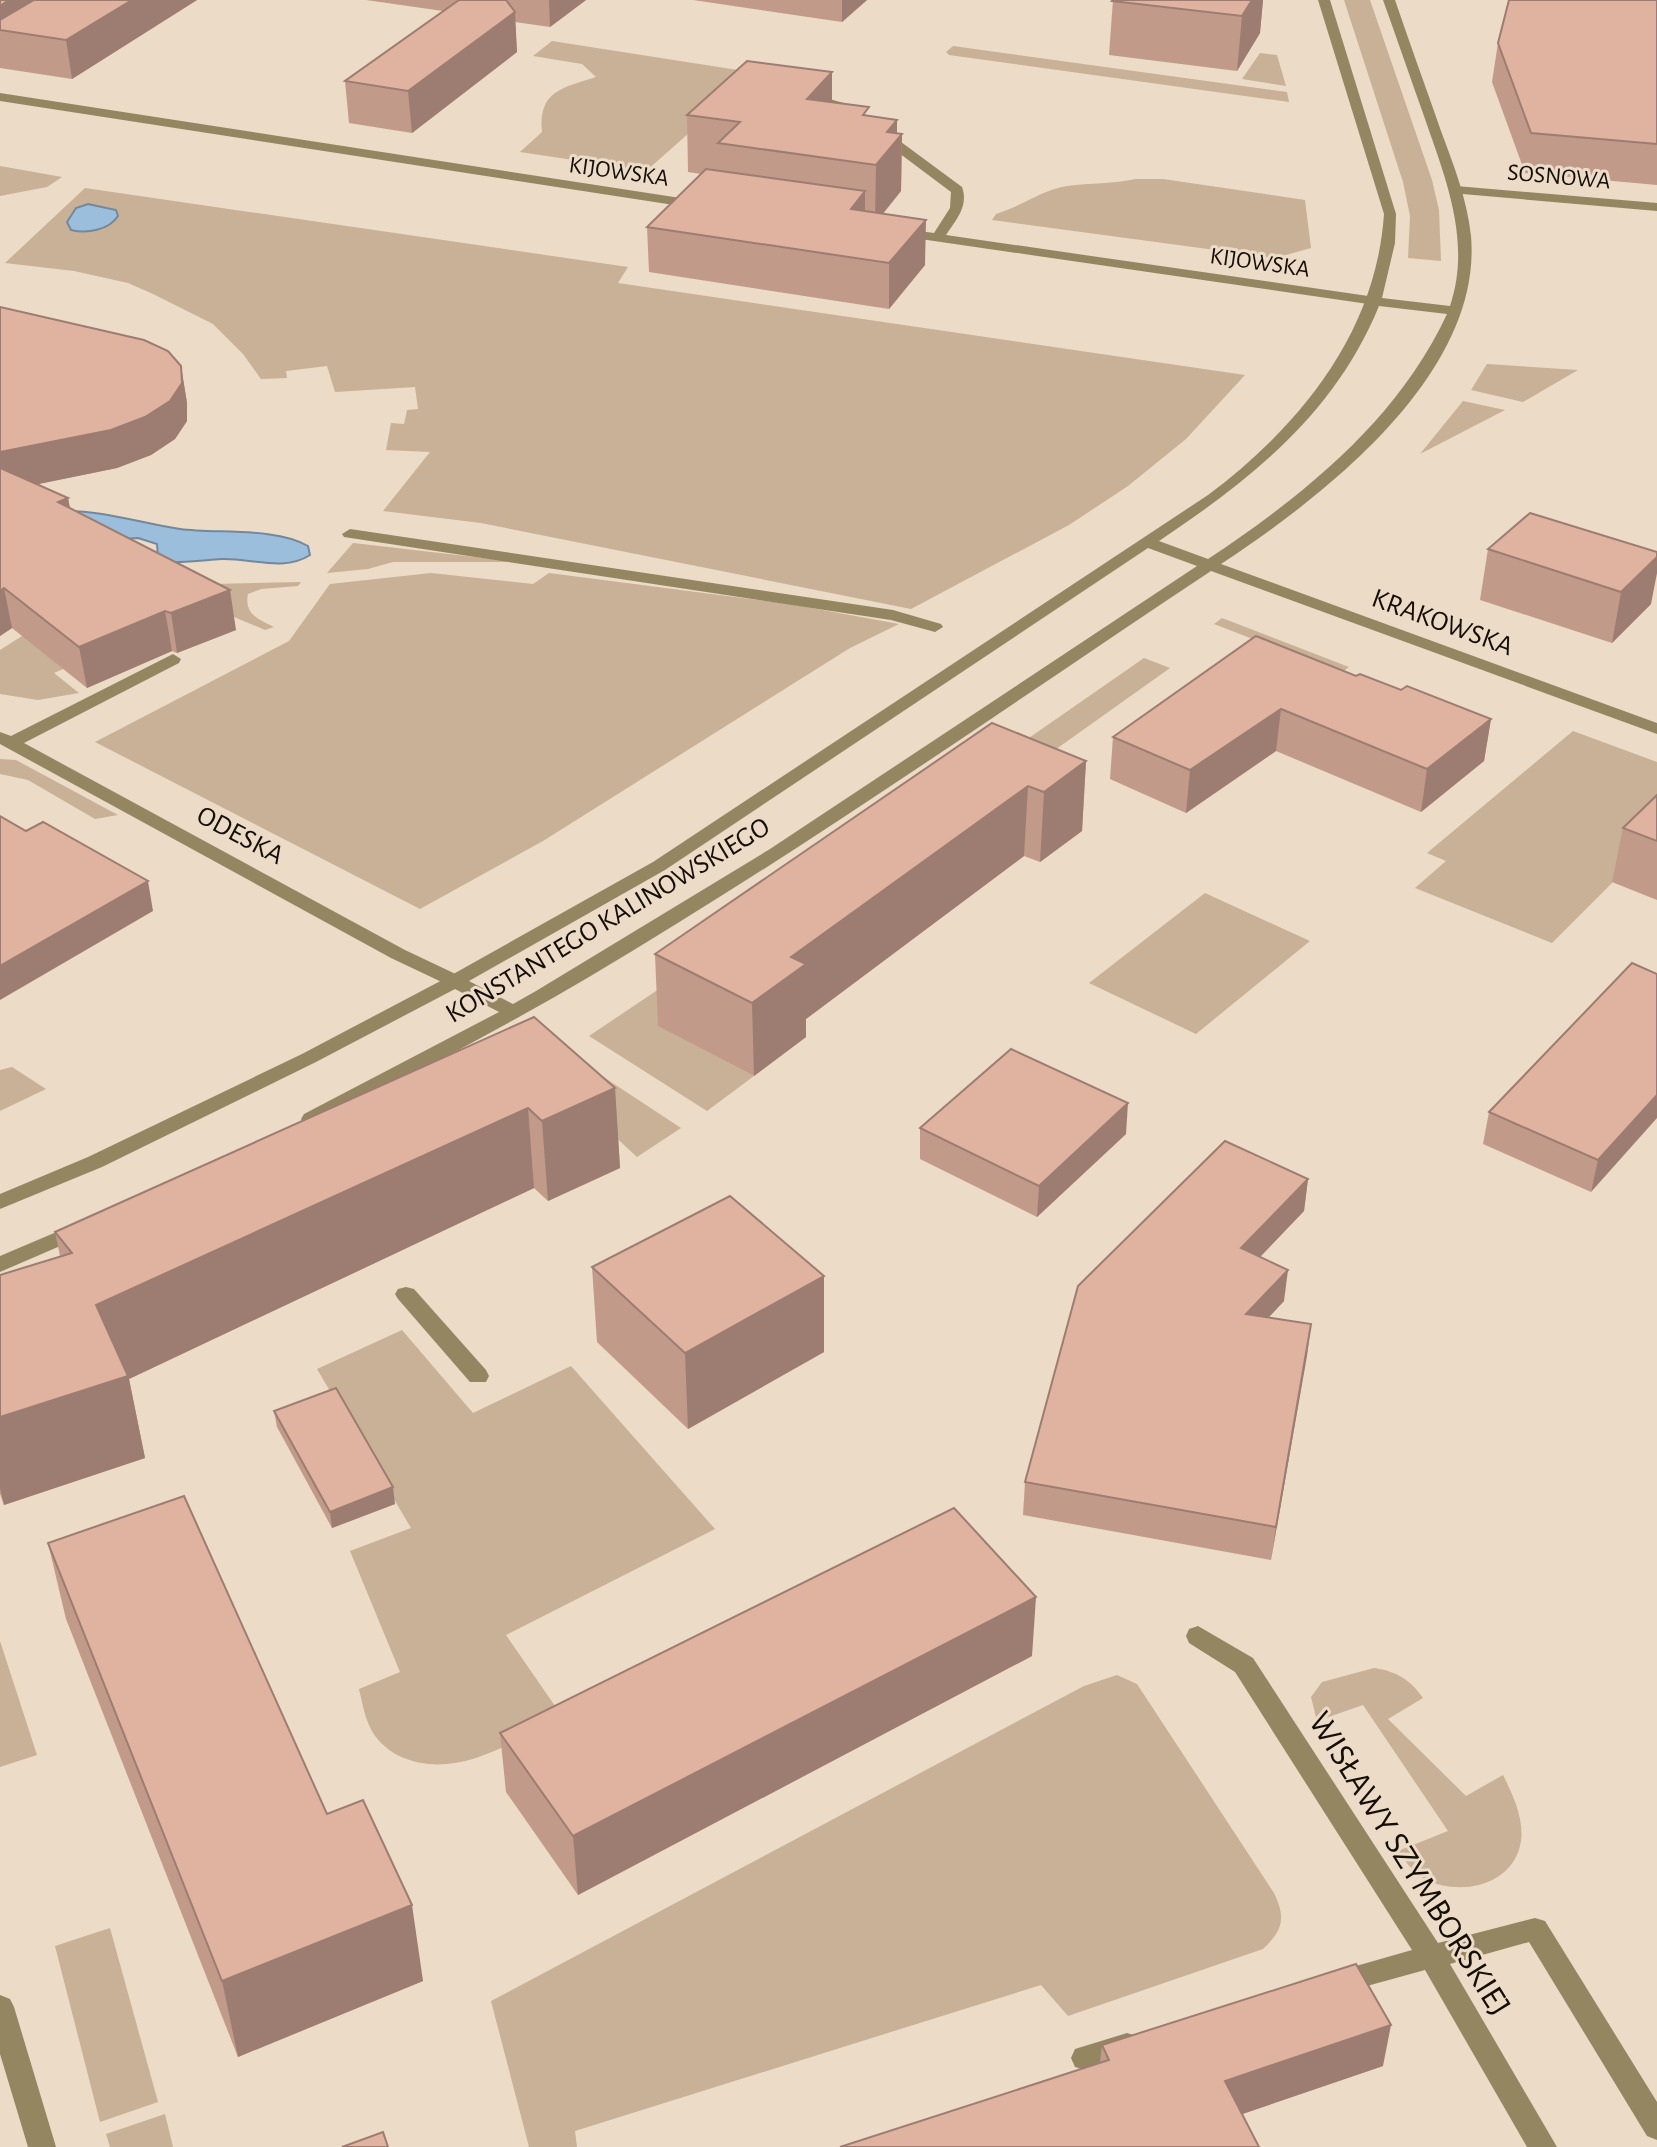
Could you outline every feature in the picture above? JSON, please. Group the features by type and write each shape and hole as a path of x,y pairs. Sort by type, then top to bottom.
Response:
{"street":[{"name":"KONSTANTEGO KALINOWSKIEGO","path":"0,1202 202,1111 455,981 659,866 1213,498 1274,449 1322,392 1355,346 1387,264 1390,214 1324,0"},
{"name":"KONSTANTEGO KALINOWSKIEGO","path":"287,1131 513,1012 618,952 720,888 1278,518 1362,443 1423,372 1455,311 1465,245 1456,190 1389,0"},
{"path":"793,92 840,104 957,190 960,198 957,207 938,237"},
{"name":"KIJOWSKA","path":"0,97 717,207"},
{"name":"SOSNOWA","path":"1456,190 1657,207"},
{"name":"KIJOWSKA","path":"890,231 1455,311"},
{"path":"350,534 893,615 935,627"},
{"name":"KRAKOWSKA","path":"1147,542 1657,729"},
{"path":"6,740 173,659"},
{"name":"ODESKA","path":"6,740 398,954 513,1012"},
{"path":"0,1265 97,1222"},
{"path":"406,1294 478,1376"},
{"name":"WISŁAWY SZYMBORSKIEJ","path":"1198,1636 1244,1665 1431,1956 1543,2147"},
{"path":"1319,1988 1535,1929 1657,2127"},
{"path":"0,2007 42,2147"},
{"path":"1085,2058 1158,2036"}],"shaded area":[{"path":"1344,0 1370,0 1432,180 1439,210 1441,261 1408,258 1410,216 1403,182"},
{"path":"552,41 757,73 646,171 520,152 542,132 542,118 548,99 563,88 596,77 582,64 533,56"},
{"path":"953,46 1287,92 1289,102 949,55 946,52"},
{"path":"1260,53 1277,55 1286,86 1242,79"},
{"path":"0,166 62,177 47,187 0,196"},
{"path":"1163,179 1305,200 1311,248 1275,258 992,220 996,214 1058,188"},
{"path":"85,188 628,267 618,283 1245,375 1186,439 1128,486 1069,525 911,609 481,523 383,511 430,452 386,450 391,423 404,424 407,410 418,409 415,387 335,392 327,366 286,371 287,378 261,379 243,354 213,324 153,294 128,283 74,271 5,263"},
{"path":"1487,364 1578,370 1523,402 1471,390"},
{"path":"1463,401 1505,410 1420,454"},
{"path":"353,543 518,562 393,562 368,569 327,573"},
{"path":"431,573 533,584 549,573 790,604 899,624 850,648 543,841 420,909 95,742 289,641 330,584"},
{"path":"120,574 212,584 301,582 298,586 261,589 248,594 250,611 274,627 265,630 208,606 54,673 79,693 38,700 0,694 0,650"},
{"path":"1222,618 1349,667 1341,673 1214,624"},
{"path":"1144,658 1170,668 1052,752 1026,740"},
{"path":"1573,731 1657,762 1657,838 1552,943 1415,888 1446,861 1427,853"},
{"path":"0,759 16,760 118,815 95,819 28,780 0,774"},
{"path":"967,782 659,1026 754,1076 707,1111 589,1036"},
{"path":"1205,893 1310,941 1196,1034 1089,983"},
{"path":"564,1051 681,1128 637,1157 538,1065"},
{"path":"12,1067 46,1089 0,1111 0,1070"},
{"path":"402,1330 473,1413 571,1366 715,1529 506,1635 562,1716 503,1747 462,1762 420,1763 394,1753 371,1730 359,1689 400,1672 350,1551 411,1528 317,1369"},
{"path":"0,1641 37,1755 0,1767"},
{"path":"1374,1668 1402,1677 1423,1698 1388,1719 1466,1796 1503,1775 1518,1809 1521,1837 1514,1860 1494,1879 1466,1887 1451,1887 1423,1878 1409,1866 1398,1851 1448,1831 1363,1705 1317,1721 1311,1697 1322,1682"},
{"path":"1117,1675 1137,1684 1274,1893 1280,1910 1280,1923 1275,1936 1263,1949 1068,2016 1041,1985 575,2131 577,2147 529,2147 491,2001 1084,1686"},
{"path":"110,1928 158,2102 100,2122 55,1946"},
{"path":"165,2114 173,2147 110,2147 106,2134"}],"water":[{"path":"88,204 116,210 118,216 109,225 97,230 71,230 67,222 76,208"},
{"path":"63,511 107,515 180,529 280,536 308,546 310,555 289,563 233,559 164,562 158,557 157,544 138,538 108,540"}],"building":[{"path":"34,0 132,0 66,40 0,30 0,20"},
{"path":"459,0 506,0 515,12 408,91 345,81"},
{"path":"1113,0 1252,0 1242,16"},
{"path":"1509,0 1657,0 1657,144 1531,133 1498,43"},
{"path":"747,61 832,72 807,99 869,107 863,115 897,120 887,132 902,134 876,165 718,143 740,122 687,115"},
{"path":"706,169 865,191 851,209 926,220 889,263 647,227"},
{"path":"0,307 144,340 168,351 181,366 182,383 170,401 145,417 111,430 0,452"},
{"path":"0,468 68,498 58,502 230,590 171,613 165,611 79,647 4,588 0,591"},
{"path":"1530,513 1657,552 1657,557 1621,592 1488,549"},
{"path":"1256,636 1356,676 1360,674 1401,690 1407,686 1491,719 1427,769 1281,709 1190,770 1113,737"},
{"path":"992,723 1086,761 1044,792 1028,786 791,957 806,964 752,1003 655,954"},
{"path":"1657,795 1657,841 1623,828"},
{"path":"0,816 26,831 43,822 148,881 0,966"},
{"path":"1632,963 1657,974 1657,1095 1598,1160 1489,1112"},
{"path":"534,1017 615,1088 542,1121 528,1108 96,1305 128,1376 0,1417 0,1275 72,1253 55,1232"},
{"path":"1011,1049 1128,1103 1039,1186 920,1128"},
{"path":"1225,1141 1308,1179 1241,1248 1288,1270 1246,1314 1311,1324 1276,1527 1025,1482 1078,1286"},
{"path":"730,1196 824,1276 685,1353 592,1267"},
{"path":"336,1388 393,1487 330,1512 274,1411"},
{"path":"184,1496 327,1814 363,1800 412,1905 222,1981 48,1543"},
{"path":"954,1508 1036,1597 573,1836 500,1733"},
{"path":"1356,1964 1391,2025 1225,2081 1259,2147 840,2147 1109,2060 1102,2045"},
{"path":"383,2132 388,2147 342,2147"}]}
